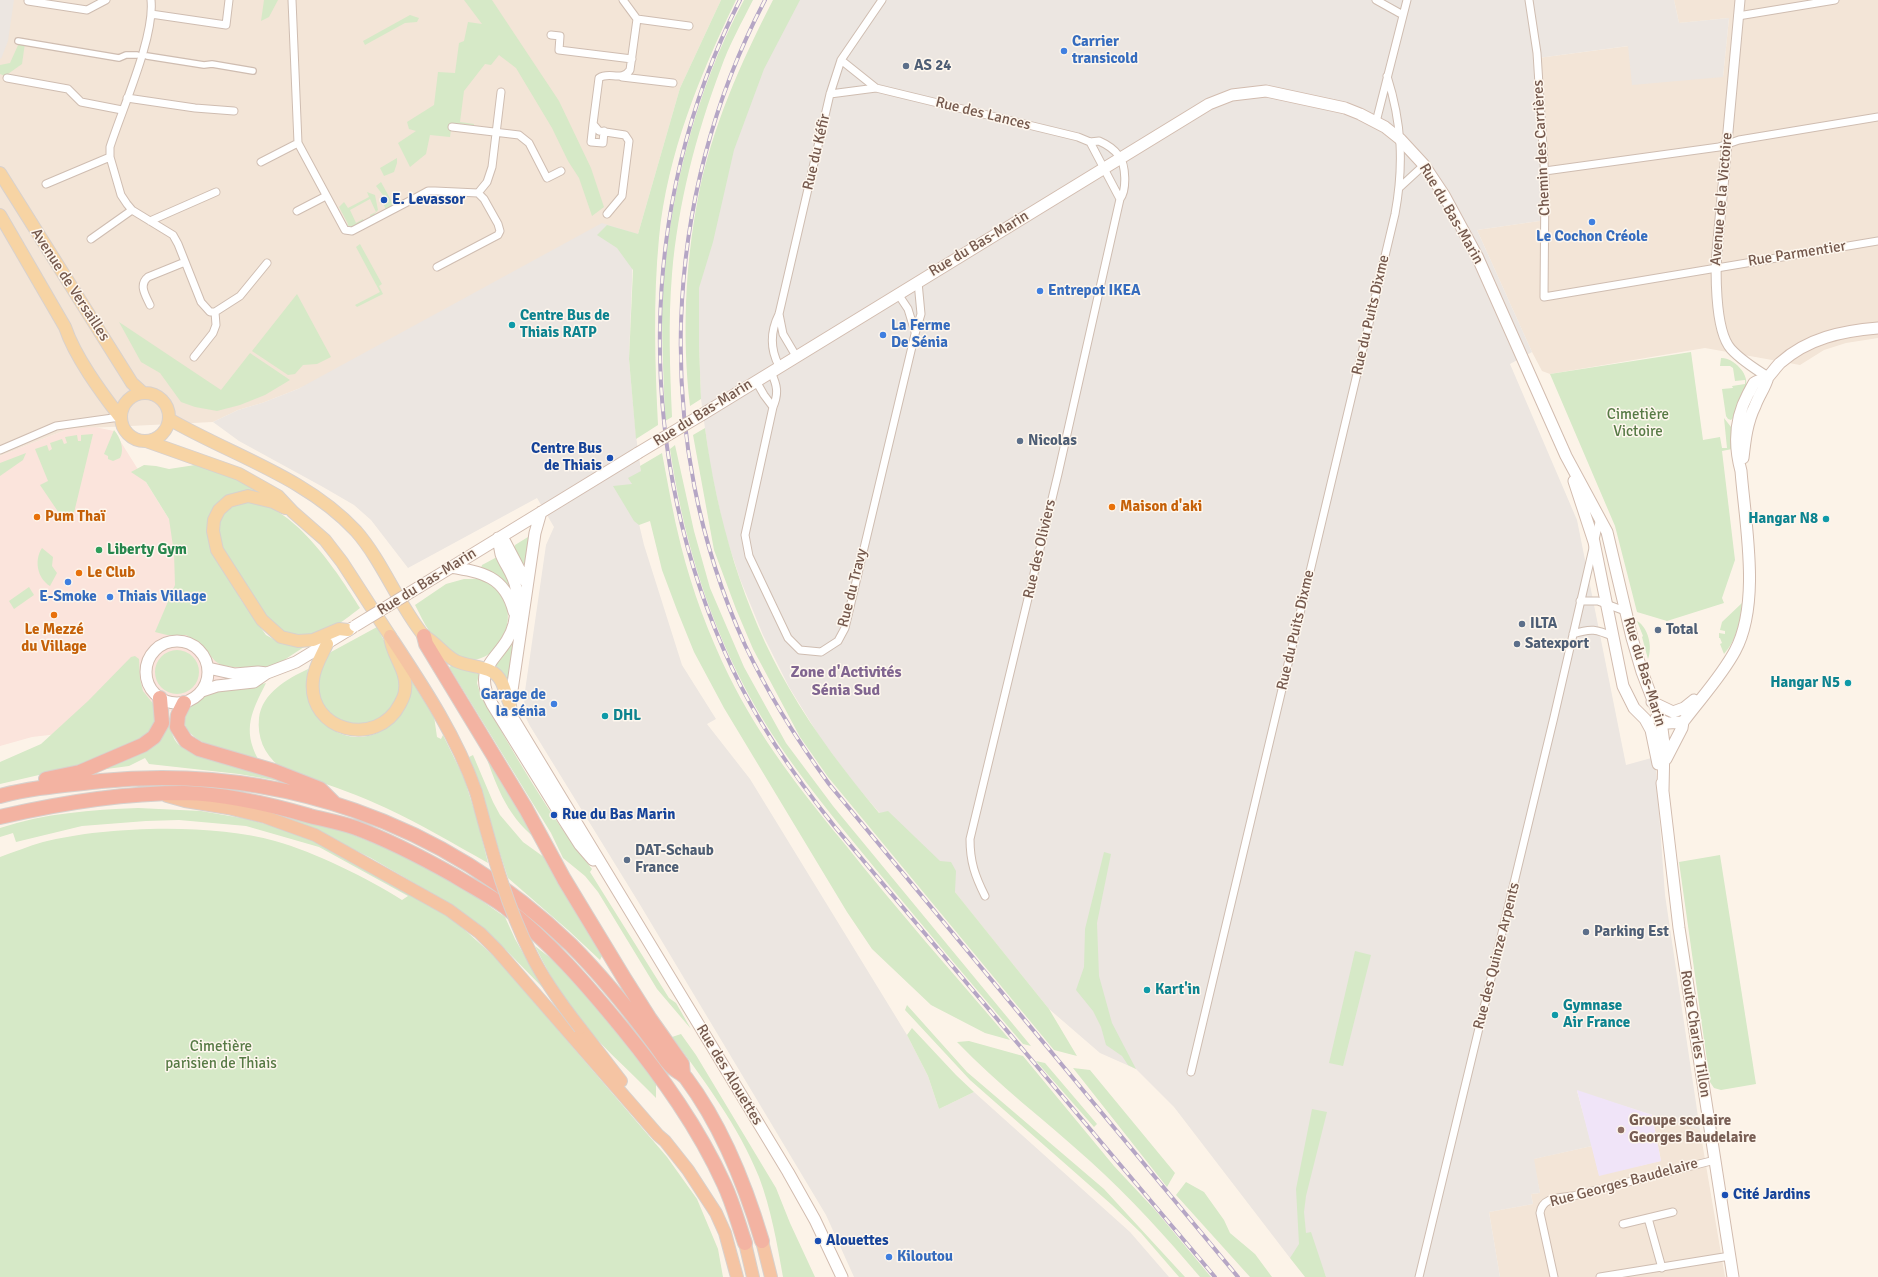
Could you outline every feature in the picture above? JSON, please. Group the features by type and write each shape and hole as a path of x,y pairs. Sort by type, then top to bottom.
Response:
{"highway":[{"path":"390,636 446,724 466,764 476,792 505,893 525,941 550,987 603,1058 662,1132 665,1141"},
{"path":"424,636 426,644 526,809 564,879 642,1007 680,1060 684,1068 683,1074"},
{"path":"15,792 41,780 80,772 143,745 154,737 162,723 160,698"},
{"path":"184,702 178,715 177,727 186,741 199,749 274,770 320,789 334,803"},
{"path":"0,796 44,787 122,779 170,778 221,781 271,788 334,803 386,822 426,840 478,870 538,916 582,957 622,1002 670,1065 683,1074 720,1132 746,1191 762,1241 771,1277"},
{"path":"0,817 48,805 126,796 185,793 229,797 271,805 356,828 420,857 502,905 558,955 593,992 643,1054 684,1110 725,1186 745,1243 753,1277"},
{"path":"162,794 185,801 265,816 293,826 340,848 449,910 480,933 497,950 658,1135 665,1141 688,1170 716,1213 727,1240 737,1277"}],"main road":[{"name":"Rue du Bas-Marin","path":"202,691 217,686 254,682 267,674 296,662 1203,107 1222,98 1241,93 1266,91 1345,108 1376,122 1400,139 1424,165 1444,195 1477,256 1566,456 1607,532 1625,611 1642,672 1652,702 1661,721 1664,744 1661,762"},
{"name":"Avenue de Versailles","path":"0,173 132,383 143,393"},
{"name":"Avenue de Versailles","path":"0,215 44,290 76,350 104,395 120,417"},
{"path":"1664,744 1672,730 1683,722 1704,693 1720,676 1736,650 1743,630 1748,611 1749,576 1741,471 1748,424 1768,377 1780,363 1812,341 1852,330 1878,328"},
{"path":"146,441 161,435 168,425 169,419 168,409 161,399 156,395 143,393 128,399 122,409 120,417 122,426 128,435 134,439 146,441 239,474 278,496 292,512 325,540 342,562 390,636 390,643 404,676 405,691 396,712 391,718 377,726 362,730 347,729 330,721 316,702 313,688 314,673 327,644"},
{"path":"169,419 292,482 310,493 343,518 357,533 424,636 431,640 445,654 456,661 495,673 501,680 515,723 608,877"},
{"name":"Rue du Bas-Marin","path":"1566,456 1594,542 1608,604 1622,682 1631,701 1651,730 1661,762 1663,790"},
{"path":"292,512 273,502 254,497 248,496 229,501 219,510 214,520 213,531 217,550 262,620 281,637 298,641 313,640 339,629 352,628"},
{"path":"510,704 535,533 541,512"},
{"path":"498,538 505,542 527,584"},
{"path":"498,538 501,553 516,588 515,616 507,641 486,669 484,685 496,709 580,845 608,877"},
{"path":"450,567 483,573 494,579 508,594 515,616"},
{"path":"174,641 189,644 202,654 208,668 207,680 202,691 194,698 184,702 174,703 160,698 150,686 146,671 150,656 159,647 174,641"},
{"path":"208,668 235,674 258,672 267,674"},
{"path":"1652,702 1670,711 1676,711 1684,708 1704,693"},
{"path":"1631,701 1638,704 1661,721 1668,723 1683,722"},
{"path":"1661,762 1682,728 1683,722"},
{"name":"Route Charles Tillon","path":"1663,790 1679,928 1733,1277"},
{"name":"Rue des Alouettes","path":"608,877 788,1172 815,1220 842,1277"}],"street":[{"path":"28,1 87,10 106,0"},
{"path":"151,0 151,14 142,56 110,147 110,157 121,195 132,210 173,235 205,309 210,312 215,312 240,296 267,263"},
{"path":"151,14 226,25 229,0"},
{"path":"292,0 298,143 343,228 347,231 352,231 428,191 478,193 484,199 498,224 499,233 437,268"},
{"path":"621,76 629,72 637,20 623,0"},
{"name":"Rue du Kéfir","path":"775,369 772,342 774,326 779,314 830,94 840,60 882,0"},
{"path":"1376,0 1403,15"},
{"path":"1376,122 1407,0"},
{"name":"Chemin des Carrières","path":"1529,0 1537,53 1545,171 1546,230 1544,297"},
{"name":"Avenue de la Victoire","path":"1740,0 1715,267 1725,341 1737,355 1768,377"},
{"path":"1738,16 1835,0"},
{"path":"637,20 689,26"},
{"path":"551,35 560,36 559,50 632,59"},
{"path":"18,41 118,58 126,55 137,55"},
{"path":"147,56 253,71"},
{"name":"Rue des Lances","path":"840,60 876,88"},
{"path":"604,131 603,143 591,142 599,78 603,75 673,83"},
{"name":"Rue du Puits Dixme","path":"1191,1072 1391,229 1399,188 1400,139 1396,104 1387,76"},
{"path":"7,78 68,89 81,102 122,110"},
{"name":"Rue des Lances","path":"830,94 876,88 1090,142 1103,142 1120,157"},
{"path":"478,193 487,182 492,167 501,92"},
{"path":"127,98 195,108 234,111"},
{"path":"1545,171 1719,147 1739,140 1878,117"},
{"path":"593,124 599,131 624,134 629,141 622,196 606,214"},
{"path":"452,127 515,134 526,139 547,178 561,171"},
{"path":"1090,142 1120,199"},
{"path":"262,162 298,143"},
{"path":"46,184 110,157"},
{"name":"Rue des Oliviers","path":"985,896 975,876 970,857 970,839 1058,474 1120,199 1125,184 1120,157"},
{"path":"1399,188 1424,165"},
{"path":"150,221 216,192"},
{"path":"297,211 326,196"},
{"path":"91,239 132,210"},
{"name":"Rue Parmentier","path":"1544,297 1715,267 1878,241"},
{"path":"150,305 142,287 144,280 185,262"},
{"name":"Rue du Travy","path":"775,369 778,391 773,407 745,535 749,556 788,638 800,650 821,652 838,641 845,628 921,314 918,282"},
{"name":"Rue du Travy","path":"898,294 908,309 915,334"},
{"path":"194,358 213,333 216,325 215,312"},
{"name":"Rue du Kéfir","path":"779,314 783,334 796,356"},
{"path":"756,381 773,407"},
{"path":"0,450 64,424 120,417"},
{"name":"Rue des Quinze Arpents","path":"1419,1277 1600,517"},
{"path":"1580,601 1598,601 1625,611"},
{"path":"1573,634 1586,630 1597,629 1614,637"},
{"name":"Rue Georges Baudelaire","path":"1554,1277 1540,1213 1541,1207 1552,1199 1573,1196 1715,1160"},
{"path":"1623,1224 1673,1212"},
{"path":"1648,1218 1662,1268"},
{"path":"1600,1277 1730,1256"}],"shaded area":[{"path":"0,0 721,0 680,88 638,234 298,389 262,403 238,410 213,422 68,429 0,456"},
{"path":"0,0 14,0 8,41 1,59 0,58"},
{"path":"780,0 1674,0 1679,23 1729,18 1723,77 1632,85 1628,46 1538,58 1546,220 1477,230 1532,352 1510,364 1577,520 1626,765 1655,757 1665,895 1700,1130 1577,1091 1592,1146 1534,1159 1540,1193 1531,1194 1533,1204 1489,1212 1500,1277 1326,1277 1315,1249 1290,1258 1174,1107 1136,1069 1100,1053 1049,1009 946,881 883,817 853,782 821,739 789,687 763,635 740,579 724,530 710,465 701,399 699,345 699,288 705,249 761,35"},
{"path":"1674,0 1878,0 1878,338 1846,343 1824,350 1800,365 1705,348 1550,374 1542,371 1477,230 1546,220 1538,58 1629,46 1723,77 1729,18 1679,23"},
{"path":"602,223 638,234 633,253 629,359 636,436 641,471 630,486 644,545 682,665 716,719 707,724 750,779 907,1035 928,1076 939,1109 974,1092 1130,1232 1169,1277 854,1277 826,1215 525,716 524,698 546,545 554,527 537,498 408,568 371,520 354,505 239,441 213,422 238,410 262,403 298,389"},
{"path":"95,427 114,431 262,668 166,713 127,726 32,737 0,746 0,456 68,429"},
{"name":"Groupe scolaire Georges Baudelaire","path":"1577,1090 1652,1115 1661,1161 1599,1176"},
{"path":"1652,1115 1700,1130 1725,1277 1500,1277 1489,1212 1533,1204 1531,1194 1540,1193 1533,1159 1592,1146 1599,1175 1661,1161"}],"green space":[{"path":"264,0 278,0 269,17 261,21"},
{"path":"464,0 492,0 559,101 591,168 604,207 592,216 579,178 568,161 552,128 516,68 499,55 491,65 485,64 464,91 460,122 474,124 474,126 452,123 450,137 430,135 426,154 410,167 398,143 416,131 409,129 407,122 434,105 438,72 455,73 459,43 464,41 468,22 482,24"},
{"path":"721,0 736,0 710,57 687,116 669,176 663,207 657,261 655,308 655,355 658,425 636,439 629,359 633,270 617,248 597,235 607,225 638,234 680,88"},
{"path":"744,0 753,0 724,59 696,144 684,195 675,248 670,310 672,417 665,421 662,315 664,275 676,193 685,153 697,112 726,36"},
{"path":"773,0 800,0 764,69 734,150 713,242 699,288 701,399 690,406 686,354 686,302 690,249 698,198 711,147 728,96"},
{"path":"410,15 419,18 417,22 405,23 365,45 363,41"},
{"path":"19,43 25,43 22,64 5,76 0,74 0,65 10,63"},
{"path":"397,158 394,172 384,176 380,168"},
{"path":"381,182 392,202 396,200 399,204 386,210 383,203 386,202 386,199 376,186"},
{"path":"367,192 375,195 378,210 371,218 370,215 376,212 370,199 350,210 356,223 363,219 364,222 353,226 347,225 348,224 339,207 344,202 348,208 369,197"},
{"path":"360,244 382,284 379,286 383,294 357,307 355,305 380,292 356,247"},
{"path":"297,294 331,357 317,364 303,365 295,374 288,375 252,351"},
{"path":"119,322 221,390 250,353 290,380 265,395 240,405 217,411 195,407 181,402 160,373 141,362"},
{"name":"Cimetière Victoire","path":"1691,352 1703,440 1720,437 1722,448 1727,448 1724,418 1731,427 1732,449 1722,451 1735,560 1722,598 1724,603 1667,621 1637,612 1615,526 1550,374"},
{"path":"1721,358 1725,358 1735,363 1742,371 1746,380 1746,385 1731,420 1726,416 1722,389 1733,388 1732,386 1745,384 1745,380 1735,381 1733,368 1730,366 1720,366"},
{"path":"705,428 717,495 734,562 758,627 789,688 809,721 831,752 879,813 888,811 940,861 951,862 956,871 955,892 1049,1009 1077,1056 1054,1050 828,777 800,737 753,649 714,550 693,435"},
{"path":"114,430 120,440 122,451 120,458 113,461 108,459 108,456 104,454"},
{"path":"93,434 72,521 65,522 40,485 48,481 35,449 47,445 49,451 52,449 50,443 62,439 64,444 67,443 65,437 77,435 78,441 81,441 81,435"},
{"path":"675,445 694,531 710,588 744,667 786,743 833,806 1031,1046 1023,1044 842,828 789,759 757,710 729,656 717,628 697,570 688,540 675,480 670,449"},
{"path":"26,453 23,460 0,476 0,463"},
{"path":"662,453 678,534 685,563 696,596 729,676 754,721 782,763 864,868 1010,1040 985,1033 931,1005 872,949 847,912 724,708 694,652 677,610 662,570 650,521 639,525 634,521 613,486 632,484 628,478 641,471 640,466"},
{"path":"144,465 169,469 195,465 213,468 256,488 260,494 222,500 214,553 241,600 266,635 282,644 304,647 278,664 262,668 233,667 221,665 215,661 200,643 186,635 167,635 155,632 175,585 174,553 169,519 146,482 131,472"},
{"path":"252,501 268,506 284,516 299,529 327,560 360,608 339,624 324,632 307,636 295,636 278,629 273,625 262,613 253,599 223,550 219,538 218,522 221,515 233,506"},
{"path":"528,537 530,538 525,569 514,548 515,545"},
{"path":"42,548 53,557 52,566 57,573 50,586 42,578 38,568 38,558"},
{"path":"497,557 510,583 509,585 481,568 482,565"},
{"path":"464,579 484,579 491,583 506,604 508,614 504,635 499,644 492,652 483,658 472,660 466,660 454,655 433,637 415,605 446,584"},
{"path":"29,587 34,595 14,609 9,601"},
{"path":"1742,603 1735,636 1724,654 1720,644 1722,643 1719,638 1719,633 1725,634 1725,631 1720,630 1722,622"},
{"path":"1637,621 1647,632 1650,643 1648,659 1643,636"},
{"path":"377,627 392,656 398,674 400,689 390,712 371,725 344,725 326,711 318,697 319,668 331,652"},
{"path":"515,636 510,682 507,682 495,665 509,648"},
{"path":"177,650 189,654 195,660 199,672 195,684 189,690 177,694 165,690 159,684 155,672 159,660 165,654"},
{"path":"135,656 139,659 140,679 143,691 155,706 157,716 150,733 138,742 73,769 52,772 0,784 0,762 41,744 88,701 131,657"},
{"path":"453,665 479,674 477,683 480,693 505,738 546,805 592,869 590,872 669,998 676,1003 691,1029 657,989 598,892 585,876 563,858 551,833 449,667"},
{"path":"308,669 308,694 318,715 327,725 338,733 350,736 363,737 376,734 387,727 406,705 411,683 414,682 434,716 437,737 441,739 443,735 464,778 477,819 488,863 399,814 357,796 285,769 279,766 269,756 260,738 259,718 261,709 270,694 284,682"},
{"path":"266,683 253,711 250,729 253,748 258,759 221,750 208,745 197,739 188,731 184,721 184,708 200,700 204,694 213,689 241,689"},
{"path":"169,720 175,740 179,745 187,750 212,760 279,777 279,781 239,774 149,764 145,758 129,766 99,770 159,740"},
{"path":"482,746 536,839 516,819 502,797"},
{"path":"473,755 500,815 523,842 548,860 604,952 600,960 508,878 469,757"},
{"name":"Cimetière parisien de Thiais","path":"138,808 201,811 247,819 294,832 319,843 446,913 497,959 667,1157 697,1199 718,1249 723,1277 0,1277 0,857 43,842 97,833 159,829 221,831 250,835 291,846 340,866 402,900 408,896 319,847 246,826 179,820 146,821 82,826 16,842 13,833 0,837 0,828 34,819 86,811"},
{"path":"288,815 333,827 401,854 472,894 505,917 515,939 543,988 506,950 469,918 447,902 371,858 327,836 286,820"},
{"path":"1104,852 1111,854 1097,923 1099,976 1112,1023 1136,1069 1128,1065 1122,1056 1106,1045 1101,1027 1093,1011 1076,990 1084,967 1085,929"},
{"path":"1720,855 1756,1084 1721,1090 1714,1088 1710,1082 1679,862"},
{"path":"535,946 568,974 604,1017 656,1083 656,1098 581,1022 562,995"},
{"path":"1355,951 1371,955 1343,1066 1329,1063"},
{"path":"907,1005 967,1072 1104,1189 1185,1277 1179,1277 1141,1233 1112,1205 970,1080 905,1010"},
{"path":"912,1028 974,1092 939,1109 928,1076 907,1035"},
{"path":"681,1034 696,1055 776,1188 790,1223 815,1277 783,1277 770,1214 759,1177 751,1158 720,1104 672,1037"},
{"path":"969,1041 1023,1056 1114,1166 1156,1211 1211,1277 1200,1277 1147,1218 1105,1175 1022,1103 957,1042"},
{"path":"1036,1061 1045,1063 1097,1124 1094,1127"},
{"path":"1073,1068 1090,1070 1175,1173 1167,1187"},
{"path":"1312,1109 1327,1112 1306,1196 1304,1212 1306,1233 1311,1232 1326,1277 1305,1277 1290,1258 1299,1244 1296,1189"},
{"path":"1186,1182 1204,1192 1224,1220 1230,1233 1255,1254 1272,1277 1250,1277 1176,1195"}],"railway":[{"path":"740,0 705,79 681,162 665,247 660,333 664,419 677,504 700,588 732,668 754,710 766,731 806,789 835,827 1215,1277"},
{"path":"765,0 730,76 705,156 688,237 681,320 683,403 694,486 715,567 745,645 763,681 794,734 829,784 1238,1277"}],"place":[{"name":"Carrier transicold","path":"1064,51"},
{"name":"AS 24","path":"906,66"},
{"name":"E. Levassor","path":"384,200"},
{"name":"Le Cochon Créole","path":"1592,222"},
{"name":"Entrepot IKEA","path":"1040,291"},
{"name":"Centre Bus de Thiais RATP","path":"512,325"},
{"name":"La Ferme De Sénia","path":"883,335"},
{"name":"Nicolas","path":"1020,441"},
{"name":"Centre Bus de Thiais","path":"610,458"},
{"name":"Maison d'aki","path":"1112,507"},
{"name":"Pum Thaï","path":"37,517"},
{"name":"Hangar N8","path":"1826,519"},
{"name":"Liberty Gym","path":"99,550"},
{"name":"Le Club","path":"79,573"},
{"name":"E-Smoke","path":"68,582"},
{"name":"Thiais Village","path":"110,597"},
{"name":"Le Mezzé du Village","path":"54,615"},
{"name":"ILTA","path":"1522,624"},
{"name":"Total","path":"1658,630"},
{"name":"Satexport","path":"1517,644"},
{"name":"Hangar N5","path":"1848,683"},
{"name":"Garage de la sénia","path":"554,704"},
{"name":"DHL","path":"605,716"},
{"name":"Rue du Bas Marin","path":"554,815"},
{"name":"DAT-Schaub France","path":"627,860"},
{"name":"Parking Est","path":"1586,932"},
{"name":"Kart'in","path":"1147,990"},
{"name":"Gymnase Air France","path":"1555,1015"},
{"name":"Groupe scolaire Georges Baudelaire","path":"1621,1130"},
{"name":"Cité Jardins","path":"1725,1195"},
{"name":"Alouettes","path":"818,1241"},
{"name":"Kiloutou","path":"889,1257"}],"district":[{"name":"Zone d'Activités Sénia Sud","path":"846,682"}]}
